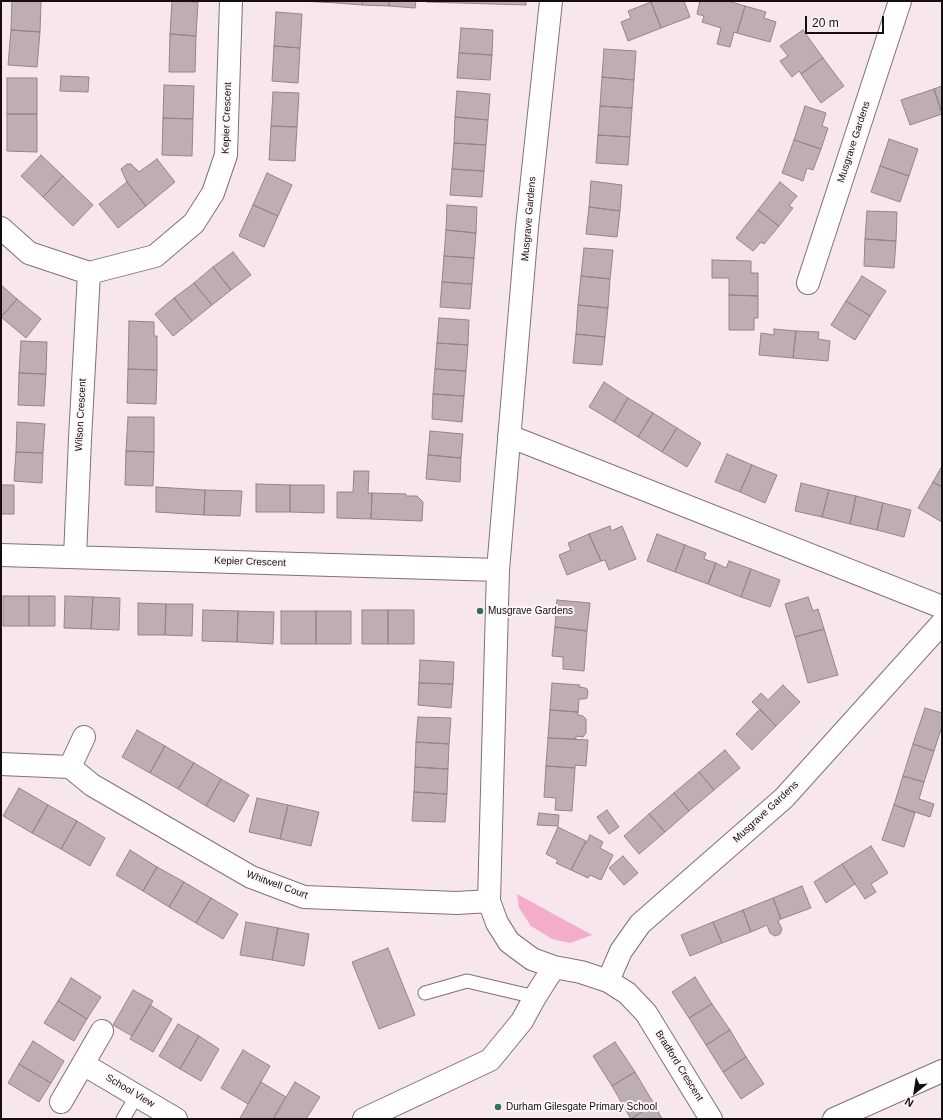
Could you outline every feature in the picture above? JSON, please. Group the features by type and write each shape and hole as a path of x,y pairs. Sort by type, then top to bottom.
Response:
{"street":[{"name":"Kepier Crescent","path":"89,273 155,256 194,223 213,192 226,154 230,1"},
{"name":"Musgrave Gardens","path":"551,1 527,227 498,570 489,901 497,923 509,942 532,959 554,967 581,972 608,981 627,993 646,1013"},
{"name":"Musgrave Gardens","path":"808,283 900,1"},
{"path":"1,228 29,253 89,273"},
{"name":"Wilson Crescent","path":"75,557 89,273"},
{"path":"509,436 942,606"},
{"name":"Kepier Crescent","path":"1,555 498,570"},
{"name":"Musgrave Gardens","path":"608,981 621,951 640,924 784,798 942,623"},
{"path":"1,764 70,767 84,737"},
{"name":"Whitwell Court","path":"70,767 92,785 251,877 304,897 457,903 489,901"},
{"path":"364,1119 490,1060 522,1020 554,967"},
{"name":"Bradford Crescent","path":"646,1013 711,1119"},
{"path":"61,1102 102,1031"},
{"name":"School View","path":"83,1064 176,1119"},
{"path":"834,1119 942,1071"}],"lane":[{"path":"425,993 467,981 535,997"},
{"path":"123,1119 137,1095"}],"shaded area":[{"path":"517,894 592,935 570,943 552,939 531,926 519,908"}],"building":[{"path":"12,1 41,1 40,32 11,30"},
{"path":"172,1 198,2 196,36 170,34"},
{"path":"301,1 338,1 337,3"},
{"path":"338,1 363,1 362,5 337,3"},
{"path":"363,1 389,1 389,6 362,5"},
{"path":"389,1 416,1 415,8 389,6"},
{"path":"526,1 526,5 426,2"},
{"path":"684,1 690,17 661,28 651,2"},
{"path":"700,1 728,1 745,6 737,33 734,32 730,47 717,44 721,28 702,22 704,16 697,14"},
{"path":"651,2 661,28 628,41 621,22 631,18 628,11"},
{"path":"745,6 766,12 764,18 776,22 770,42 737,33"},
{"path":"276,12 302,14 300,48 274,46"},
{"path":"461,28 493,30 492,55 459,53"},
{"path":"11,30 40,32 37,67 8,65"},
{"path":"803,30 823,58 801,74 799,71 792,77 780,61 788,56 780,46"},
{"path":"170,34 196,36 195,72 169,72"},
{"path":"274,46 300,48 298,83 272,81"},
{"path":"604,49 636,51 634,80 602,77"},
{"path":"459,53 492,55 490,80 457,78"},
{"path":"823,58 844,86 821,103 801,74"},
{"path":"61,76 89,77 88,92 60,91"},
{"path":"602,77 634,80 632,108 600,106"},
{"path":"7,78 37,78 37,114 7,114"},
{"path":"164,85 194,86 193,119 163,118"},
{"path":"942,86 942,113 934,89"},
{"path":"934,89 942,114 910,125 901,100"},
{"path":"457,91 490,94 488,120 455,117"},
{"path":"273,92 299,93 297,127 271,126"},
{"path":"600,106 632,108 630,137 598,135"},
{"path":"805,106 826,113 822,126 828,128 821,149 794,140"},
{"path":"7,114 37,114 37,152 7,151"},
{"path":"455,117 488,120 486,145 454,143"},
{"path":"163,118 193,119 192,156 162,155"},
{"path":"271,126 297,127 295,161 269,160"},
{"path":"598,135 630,137 628,165 596,163"},
{"path":"889,139 918,149 909,176 880,166"},
{"path":"794,140 821,149 813,170 807,168 803,181 782,173"},
{"path":"454,143 486,145 484,171 452,169"},
{"path":"41,155 63,176 43,197 21,176"},
{"path":"157,159 175,182 146,206 127,182 121,169 127,164 131,164 139,172"},
{"path":"880,166 909,176 900,202 871,192"},
{"path":"452,169 484,171 482,197 450,195"},
{"path":"267,173 292,185 278,216 253,205"},
{"path":"63,176 93,205 73,226 43,197"},
{"path":"591,181 622,185 620,211 589,207"},
{"path":"127,182 146,206 118,228 99,204"},
{"path":"780,182 797,196 789,206 793,208 779,226 758,210"},
{"path":"253,205 278,216 264,247 239,236"},
{"path":"447,205 477,207 476,233 446,230"},
{"path":"589,207 620,211 617,237 586,234"},
{"path":"758,210 779,226 764,244 761,242 753,251 736,238"},
{"path":"867,211 897,212 896,241 865,239"},
{"path":"446,230 476,233 474,258 444,256"},
{"path":"865,239 896,241 894,268 864,266"},
{"path":"584,248 613,250 610,279 581,276"},
{"path":"233,252 251,275 231,290 213,267"},
{"path":"444,256 474,258 472,284 442,282"},
{"path":"712,260 751,261 751,273 758,273 758,296 729,295 729,278 712,278"},
{"path":"213,267 231,290 212,305 194,283"},
{"path":"581,276 610,279 608,308 578,305"},
{"path":"862,276 886,291 870,316 846,301"},
{"path":"442,282 472,284 470,309 440,307"},
{"path":"194,283 212,305 192,321 174,298"},
{"path":"1,285 17,299 1,317"},
{"path":"729,295 758,296 758,318 754,318 754,330 729,330"},
{"path":"174,298 192,321 173,336 155,314"},
{"path":"17,299 41,319 26,338 1,317"},
{"path":"846,301 870,316 855,340 831,325"},
{"path":"578,305 608,308 605,337 576,334"},
{"path":"439,318 469,320 468,345 437,343"},
{"path":"129,321 154,322 154,336 157,336 157,370 128,369"},
{"path":"774,329 796,331 793,358 759,355 761,333 774,335"},
{"path":"796,331 819,332 818,339 830,341 828,361 793,358"},
{"path":"576,334 605,337 602,365 573,363"},
{"path":"21,341 47,342 46,374 19,373"},
{"path":"437,343 468,345 466,371 435,369"},
{"path":"128,369 157,370 156,404 127,403"},
{"path":"435,369 466,371 464,396 433,394"},
{"path":"19,373 46,374 44,406 18,405"},
{"path":"604,382 628,398 614,422 589,407"},
{"path":"433,394 464,396 462,422 432,419"},
{"path":"628,398 653,413 638,437 614,422"},
{"path":"653,413 677,428 662,452 638,437"},
{"path":"128,417 154,417 154,452 126,451"},
{"path":"17,422 45,424 43,453 16,452"},
{"path":"677,428 701,443 687,467 662,452"},
{"path":"430,431 463,434 461,458 428,455"},
{"path":"126,451 154,452 153,486 125,485"},
{"path":"16,452 43,453 42,483 14,481"},
{"path":"727,454 752,465 740,492 715,482"},
{"path":"428,455 461,458 460,482 426,479"},
{"path":"752,465 777,475 765,503 740,492"},
{"path":"942,466 942,487 933,482"},
{"path":"354,471 369,471 368,493 372,493 371,519 337,518 337,492 353,492"},
{"path":"933,482 942,487 942,522 918,508"},
{"path":"801,483 829,490 822,517 795,511"},
{"path":"256,484 290,485 290,512 256,512"},
{"path":"1,485 14,485 14,514 1,514"},
{"path":"290,485 324,485 324,513 290,512"},
{"path":"156,487 205,490 204,515 156,512"},
{"path":"205,490 242,491 240,516 204,515"},
{"path":"829,490 856,496 850,524 822,517"},
{"path":"372,493 406,494 406,496 417,496 423,502 422,521 371,519"},
{"path":"856,496 883,503 877,530 850,524"},
{"path":"883,503 911,510 904,537 877,530"},
{"path":"610,526 611,531 622,526 636,559 609,570 605,560 601,561 589,534"},
{"path":"589,534 601,561 567,575 559,555 571,550 568,543"},
{"path":"657,534 685,545 675,572 647,561"},
{"path":"685,545 706,553 704,559 716,563 708,584 675,572"},
{"path":"729,561 751,569 741,597 708,584 716,563 726,568"},
{"path":"751,569 780,580 770,607 741,597"},
{"path":"3,596 29,596 29,626 3,626"},
{"path":"29,596 55,596 55,626 29,626"},
{"path":"65,596 93,597 91,629 64,628"},
{"path":"93,597 120,598 119,630 91,629"},
{"path":"808,597 813,611 818,609 824,629 795,637 785,604"},
{"path":"557,600 590,603 587,631 555,627"},
{"path":"138,603 166,604 165,635 138,635"},
{"path":"166,604 193,604 192,636 165,635"},
{"path":"203,610 238,611 237,642 202,641"},
{"path":"362,610 388,610 388,644 362,644"},
{"path":"388,610 414,610 414,644 388,644"},
{"path":"238,611 274,612 273,644 237,642"},
{"path":"281,611 316,611 316,644 281,644"},
{"path":"316,611 351,611 351,644 316,644"},
{"path":"555,627 587,631 584,671 563,669 563,657 552,656"},
{"path":"824,629 838,675 808,683 795,637"},
{"path":"420,660 454,662 453,684 419,683"},
{"path":"419,683 453,684 451,708 418,705"},
{"path":"552,683 580,685 579,687 587,689 587,698 579,699 578,712 550,710"},
{"path":"783,685 800,702 776,726 752,702 761,693 768,700"},
{"path":"925,708 942,713 942,726 934,751 913,744"},
{"path":"760,709 776,726 752,750 736,734"},
{"path":"550,710 578,712 578,715 583,716 586,719 586,733 583,737 576,736 576,739 548,738"},
{"path":"418,717 451,718 449,744 416,742"},
{"path":"137,730 165,746 150,773 122,757"},
{"path":"548,738 588,740 586,766 575,765 575,768 546,766"},
{"path":"416,742 449,744 448,769 415,767"},
{"path":"913,744 934,751 924,782 903,776"},
{"path":"165,746 194,763 178,789 150,773"},
{"path":"725,750 740,768 714,790 699,772"},
{"path":"194,763 221,779 206,806 178,789"},
{"path":"546,766 575,768 572,811 555,810 556,798 544,797"},
{"path":"415,767 448,769 447,794 414,792"},
{"path":"699,772 714,790 689,811 674,793"},
{"path":"903,776 924,782 919,799 934,804 930,817 894,805"},
{"path":"221,779 249,795 234,822 206,806"},
{"path":"19,788 48,805 32,833 3,816"},
{"path":"414,792 447,794 445,822 412,821"},
{"path":"674,793 689,811 665,832 649,814"},
{"path":"257,798 288,805 280,839 249,832"},
{"path":"48,805 77,821 61,849 32,833"},
{"path":"288,805 319,812 311,846 280,839"},
{"path":"894,805 915,813 904,847 882,840"},
{"path":"607,810 619,827 609,834 597,817"},
{"path":"539,813 559,815 558,826 537,825"},
{"path":"649,814 665,832 639,854 624,836"},
{"path":"77,821 105,838 90,866 61,849"},
{"path":"558,827 586,841 571,870 556,863 558,860 546,854"},
{"path":"590,835 603,842 600,848 613,855 601,880 590,875 588,878 571,870"},
{"path":"871,846 888,873 871,884 876,892 865,899 842,864"},
{"path":"130,850 157,867 143,891 116,875"},
{"path":"623,856 638,873 624,885 609,868"},
{"path":"842,864 855,884 826,903 814,882"},
{"path":"157,867 184,882 169,907 143,891"},
{"path":"184,882 211,898 196,923 169,907"},
{"path":"802,886 811,908 781,919 773,898"},
{"path":"211,898 238,914 223,939 196,923"},
{"path":"773,898 781,919 778,921 782,929 780,934 775,936 770,933 767,925 751,932 743,910"},
{"path":"743,910 751,932 722,943 713,922"},
{"path":"246,922 278,928 272,960 240,955"},
{"path":"713,922 722,943 690,956 681,935"},
{"path":"278,928 309,934 304,966 272,960"},
{"path":"388,948 415,1015 379,1029 352,962"},
{"path":"695,977 712,1004 689,1018 672,992"},
{"path":"71,978 101,997 87,1019 58,1001"},
{"path":"133,990 153,1001 132,1036 113,1025"},
{"path":"58,1001 87,1019 74,1041 44,1023"},
{"path":"712,1004 730,1030 706,1045 689,1018"},
{"path":"150,1005 172,1019 153,1052 130,1039"},
{"path":"178,1024 199,1036 180,1069 159,1056"},
{"path":"730,1030 746,1057 723,1072 706,1045"},
{"path":"199,1036 219,1049 201,1081 180,1069"},
{"path":"33,1041 64,1061 51,1083 19,1064"},
{"path":"615,1042 635,1072 612,1086 593,1056"},
{"path":"243,1050 270,1066 248,1104 221,1088"},
{"path":"746,1057 764,1084 741,1099 723,1072"},
{"path":"19,1064 51,1083 39,1102 8,1083"},
{"path":"635,1072 654,1104 631,1119 612,1086"},
{"path":"261,1082 286,1097 273,1119 240,1118"},
{"path":"295,1082 320,1097 306,1119 273,1119"},
{"path":"654,1104 662,1119 631,1119"}],"place":[{"name":"Musgrave Gardens","path":"480,611"},
{"name":"Durham Gilesgate Primary School","path":"498,1107"}]}
